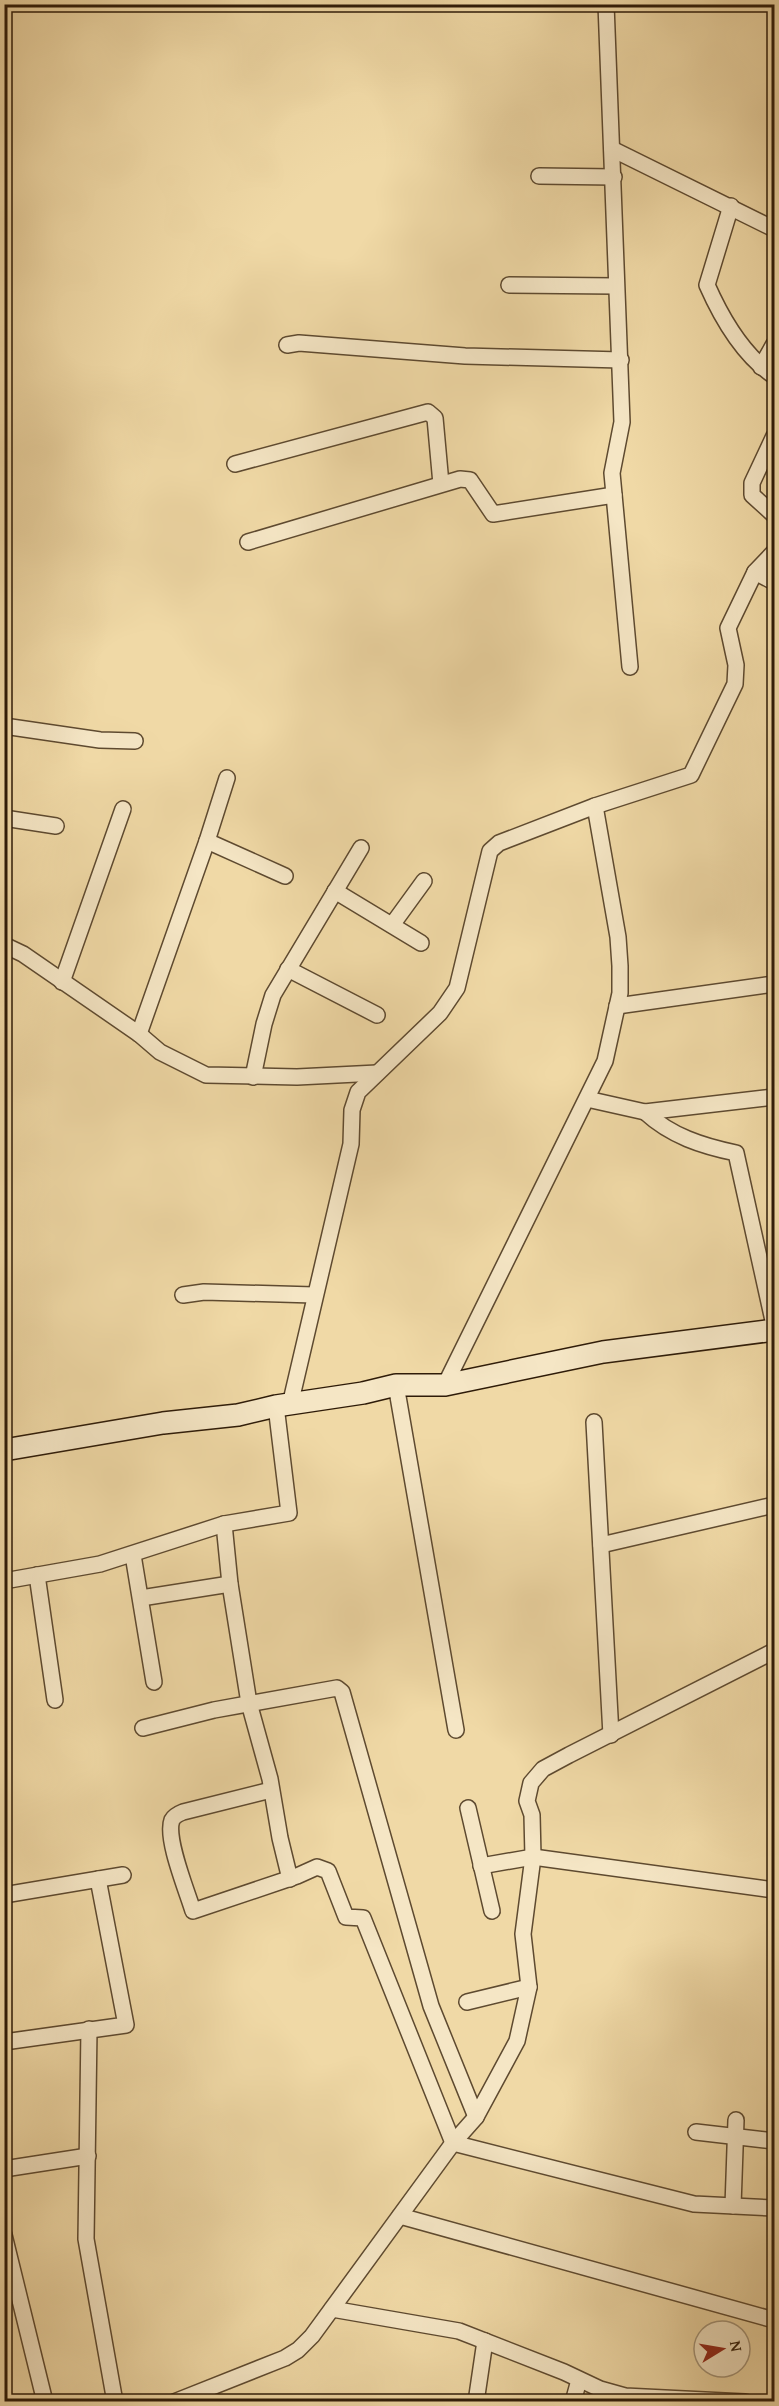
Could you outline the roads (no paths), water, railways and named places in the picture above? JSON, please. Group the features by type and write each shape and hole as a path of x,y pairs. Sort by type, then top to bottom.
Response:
{"street":[{"path":"606,4 622,422 612,472 630,667"},
{"path":"612,149 774,229"},
{"path":"539,176 614,177"},
{"path":"731,206 707,285 743,347 760,367 774,376"},
{"path":"509,285 616,286"},
{"path":"286,345 298,343 465,356 621,360"},
{"path":"760,367 774,344"},
{"path":"235,464 428,412 435,418 441,484"},
{"path":"774,436 752,483 752,495 774,515"},
{"path":"248,542 460,479 470,480 493,514 614,495"},
{"path":"4,1581 100,1564 134,1555 153,1546 224,1524 289,1513 283,1406 314,1295 351,1144 352,1110 358,1092 440,1013 457,988 490,851 499,843 595,806 691,775 735,684 736,665 728,628 755,572 774,552"},
{"path":"755,572 774,582"},
{"path":"4,726 99,740 135,741"},
{"path":"139,1034 207,841 226,778"},
{"path":"445,1385 605,1061 620,984 618,937 595,806"},
{"path":"62,982 123,809"},
{"path":"4,818 56,826"},
{"path":"207,841 285,876"},
{"path":"253,1077 264,1024 273,995 361,848"},
{"path":"392,925 424,881"},
{"path":"335,891 421,943"},
{"path":"4,945 23,954 139,1034 160,1052 194,1071 206,1075 253,1077 377,1073"},
{"path":"288,969 378,1015"},
{"path":"617,1006 774,984"},
{"path":"587,1099 645,1112 774,1096"},
{"path":"4,1450 163,1423 238,1415 396,1385 445,1385 603,1352 774,1328 736,1153 683,1138 657,1124 645,1112"},
{"path":"183,1294 204,1292 314,1295"},
{"path":"396,1385 456,1730"},
{"path":"594,1422 611,1734"},
{"path":"601,1545 774,1505"},
{"path":"224,1524 230,1584 249,1703 272,1790 290,1879"},
{"path":"134,1555 154,1682"},
{"path":"37,1575 55,1700"},
{"path":"141,1598 230,1584"},
{"path":"174,2402 285,2358 298,2350 332,2309 453,2143 476,2117 517,2041 529,1987 523,1934 533,1857 532,1815 527,1801 531,1783 543,1769 774,1651"},
{"path":"144,1728 249,1703 337,1688 342,1692 431,2006 476,2117"},
{"path":"272,1790 183,1812 176,1815 171,1822 171,1838 193,1911 290,1879 317,1867 328,1871 346,1917 363,1918 453,2143"},
{"path":"468,1808 492,1911"},
{"path":"482,1866 533,1857 774,1890"},
{"path":"4,1895 123,1875"},
{"path":"4,2042 126,2025 98,1879"},
{"path":"467,2002 529,1987"},
{"path":"89,2029 86,2239 116,2402"},
{"path":"733,2206 736,2120"},
{"path":"696,2132 774,2141"},
{"path":"453,2143 694,2204 774,2208"},
{"path":"4,2169 88,2156"},
{"path":"400,2216 774,2320"},
{"path":"4,2235 45,2402"},
{"path":"332,2309 459,2331 600,2389 625,2396 745,2402"},
{"path":"476,2402 485,2342"},
{"path":"573,2402 579,2380"}]}
